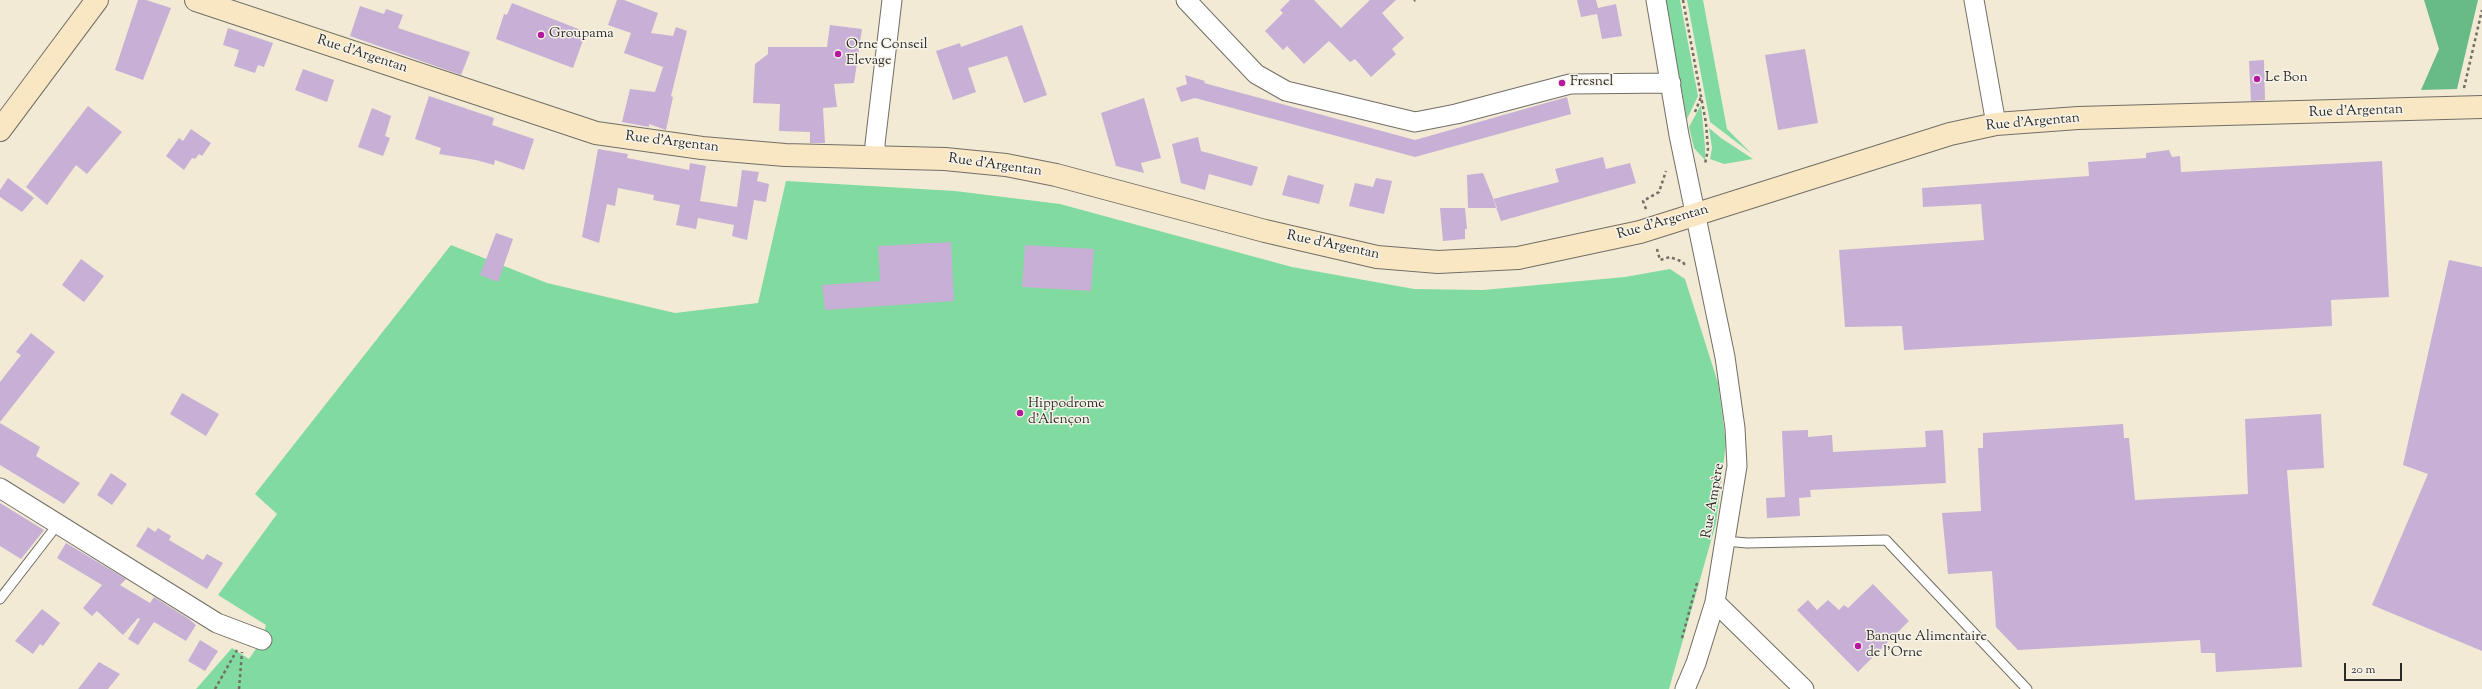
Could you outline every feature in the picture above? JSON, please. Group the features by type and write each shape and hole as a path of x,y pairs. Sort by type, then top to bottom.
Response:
{"main road":[{"path":"0,130 96,0"},
{"name":"Rue d'Argentan","path":"196,0 596,133 702,148 762,153 876,156 1006,164 1056,175 1265,231 1376,257 1438,262 1518,258 1640,232 1942,136 1996,124 2078,118 2482,107"}],"street":[{"path":"876,156 875,144 892,0"},
{"path":"1186,0 1256,74 1286,91 1415,122 1456,114 1570,84 1671,83"},
{"name":"Rue Ampère","path":"1656,0 1679,135 1697,215 1702,250 1726,357 1735,428 1737,466 1715,602 1696,663 1685,689"},
{"path":"1974,0 1996,124"},
{"path":"0,488 217,623 250,639"},
{"path":"1715,602 1804,689"}],"lane":[{"path":"0,599 58,524"},
{"path":"1725,541 1747,544 1886,540 2027,689"}],"path":[{"path":"1683,0 1701,97"},
{"path":"2460,108 2482,10"},
{"path":"1680,643 1698,577"},
{"path":"215,689 250,639"},
{"path":"239,689 250,639"}],"green space":[{"path":"1665,0 1680,0 1698,96 1687,119"},
{"path":"1687,0 1703,0 1727,129 1752,154 1710,122"},
{"path":"2424,0 2478,0 2457,89 2421,90 2439,49"},
{"path":"1701,105 1705,160 1694,148 1689,127"},
{"path":"1709,128 1721,138 1753,159 1724,164 1710,159 1712,148"},
{"name":"Hippodrome d'Alençon","path":"786,181 955,191 1060,204 1292,267 1414,289 1483,290 1625,277 1670,269 1685,279 1718,383 1726,443 1716,523 1669,689 196,689 232,648 249,659 262,640 266,625 218,595 277,514 255,494 451,245 547,283 675,313 758,303"}],"building":[{"path":"138,0 146,0 171,8 143,80 115,70"},
{"path":"617,0 624,0 658,13 651,33 673,36 676,27 687,31 671,96 673,97 666,130 649,124 649,127 622,122 630,89 655,92 663,67 624,53 631,33 608,25"},
{"path":"1290,0 1314,0 1341,28 1370,0 1396,0 1382,13 1404,38 1392,49 1396,54 1371,77 1355,59 1350,62 1329,41 1304,64 1287,46 1283,50 1265,31 1283,13 1280,10"},
{"path":"1577,0 1596,0 1598,8 1616,4 1622,36 1602,39 1597,14 1581,17"},
{"path":"512,3 586,32 573,68 496,39 504,14 507,15"},
{"path":"360,6 384,14 386,9 403,15 398,28 470,52 461,75 350,36"},
{"path":"830,25 862,29 854,83 834,84 837,107 823,108 825,143 810,143 810,132 779,131 780,104 753,103 755,64 768,54 768,47 827,47"},
{"path":"1022,25 1047,95 1024,103 1007,56 968,68 976,92 953,100 936,51 960,43 961,47"},
{"path":"228,28 273,43 264,67 258,65 255,73 234,66 239,50 223,45"},
{"path":"1805,49 1818,123 1778,130 1765,55"},
{"path":"2264,60 2265,100 2251,101 2249,61"},
{"path":"303,69 334,80 327,102 295,90"},
{"path":"1185,75 1205,81 1204,83 1415,140 1567,97 1571,114 1415,157 1195,98 1181,102 1176,88 1187,84"},
{"path":"429,96 494,118 492,125 534,139 524,170 495,160 494,165 476,160 439,154 441,148 415,139"},
{"path":"1144,98 1161,158 1141,163 1144,173 1116,166 1101,113"},
{"path":"88,106 122,132 87,174 76,165 47,205 26,187"},
{"path":"372,108 391,116 385,136 390,138 383,156 358,147"},
{"path":"191,129 211,143 202,156 199,154 195,159 192,158 184,170 166,156 179,138 183,141"},
{"path":"1198,137 1201,151 1258,167 1252,186 1209,174 1205,190 1181,183 1172,144"},
{"path":"598,149 628,154 627,158 689,170 690,163 706,166 700,201 737,207 742,170 759,172 757,181 769,184 766,202 754,200 747,240 732,236 734,225 698,218 696,229 676,225 680,205 653,200 654,195 618,188 615,206 607,204 599,243 582,237"},
{"path":"2169,150 2172,157 2180,156 2181,172 2382,161 2389,297 2331,300 2332,326 1904,350 1902,326 1845,327 1839,250 1984,240 1981,204 1923,207 1922,188 2089,176 2088,162 2146,158 2146,153"},
{"path":"1603,157 1606,169 1630,163 1636,183 1501,221 1493,199 1559,182 1555,169"},
{"path":"1483,173 1497,208 1468,208 1467,175"},
{"path":"1288,175 1324,185 1319,204 1282,195"},
{"path":"8,178 34,198 22,212 0,197 0,190"},
{"path":"1376,178 1392,181 1384,214 1349,206 1355,183 1373,187"},
{"path":"1440,208 1465,208 1467,229 1465,229 1465,239 1443,241"},
{"path":"496,233 513,239 498,282 480,275"},
{"path":"951,242 954,301 825,310 822,285 880,281 878,246"},
{"path":"1025,245 1094,249 1091,291 1022,287"},
{"path":"81,259 104,276 84,302 62,285"},
{"path":"2449,260 2482,267 2482,651 2372,605 2428,474 2403,465"},
{"path":"31,333 55,352 0,422 0,382 21,355 16,352"},
{"path":"182,393 219,414 206,436 170,414"},
{"path":"2321,414 2324,468 2287,470 2302,667 2216,672 2215,653 2201,653 2200,640 2018,650 1996,627 1992,571 1948,574 1942,513 1981,511 1978,448 1983,448 1983,433 2123,424 2124,438 2129,438 2135,500 2248,494 2245,419"},
{"path":"0,423 40,447 36,456 80,483 64,504 0,465"},
{"path":"1808,430 1808,437 1832,435 1833,452 1926,447 1925,431 1943,430 1946,483 1810,490 1811,497 1799,498 1800,516 1767,518 1766,498 1785,497 1782,431"},
{"path":"111,473 127,484 112,505 97,495"},
{"path":"0,503 44,530 21,559 0,546"},
{"path":"148,527 155,532 158,528 171,536 169,540 203,560 207,554 223,563 207,589 136,546"},
{"path":"66,543 126,579 120,585 150,603 154,597 189,619 196,625 186,641 154,622 138,645 128,639 140,619 138,618 123,635 97,611 92,616 83,608 102,585 57,558"},
{"name":"Banque Alimentaire de l'Orne","path":"1873,584 1909,621 1858,672 1797,610 1808,600 1817,610 1828,600 1839,610 1844,605 1848,608"},
{"path":"42,609 60,623 43,646 40,644 33,654 15,641"},
{"path":"200,640 218,651 205,671 188,661"},
{"path":"99,662 120,674 108,689 78,689"}],"place":[{"name":"Groupama","path":"541,35"},
{"name":"Orne Conseil Elevage","path":"838,54"},
{"name":"Le Bon","path":"2257,79"},
{"name":"Fresnel","path":"1562,83"},
{"name":"Hippodrome d'Alençon","path":"1020,413"},
{"name":"Banque Alimentaire de l'Orne","path":"1858,646"}]}
